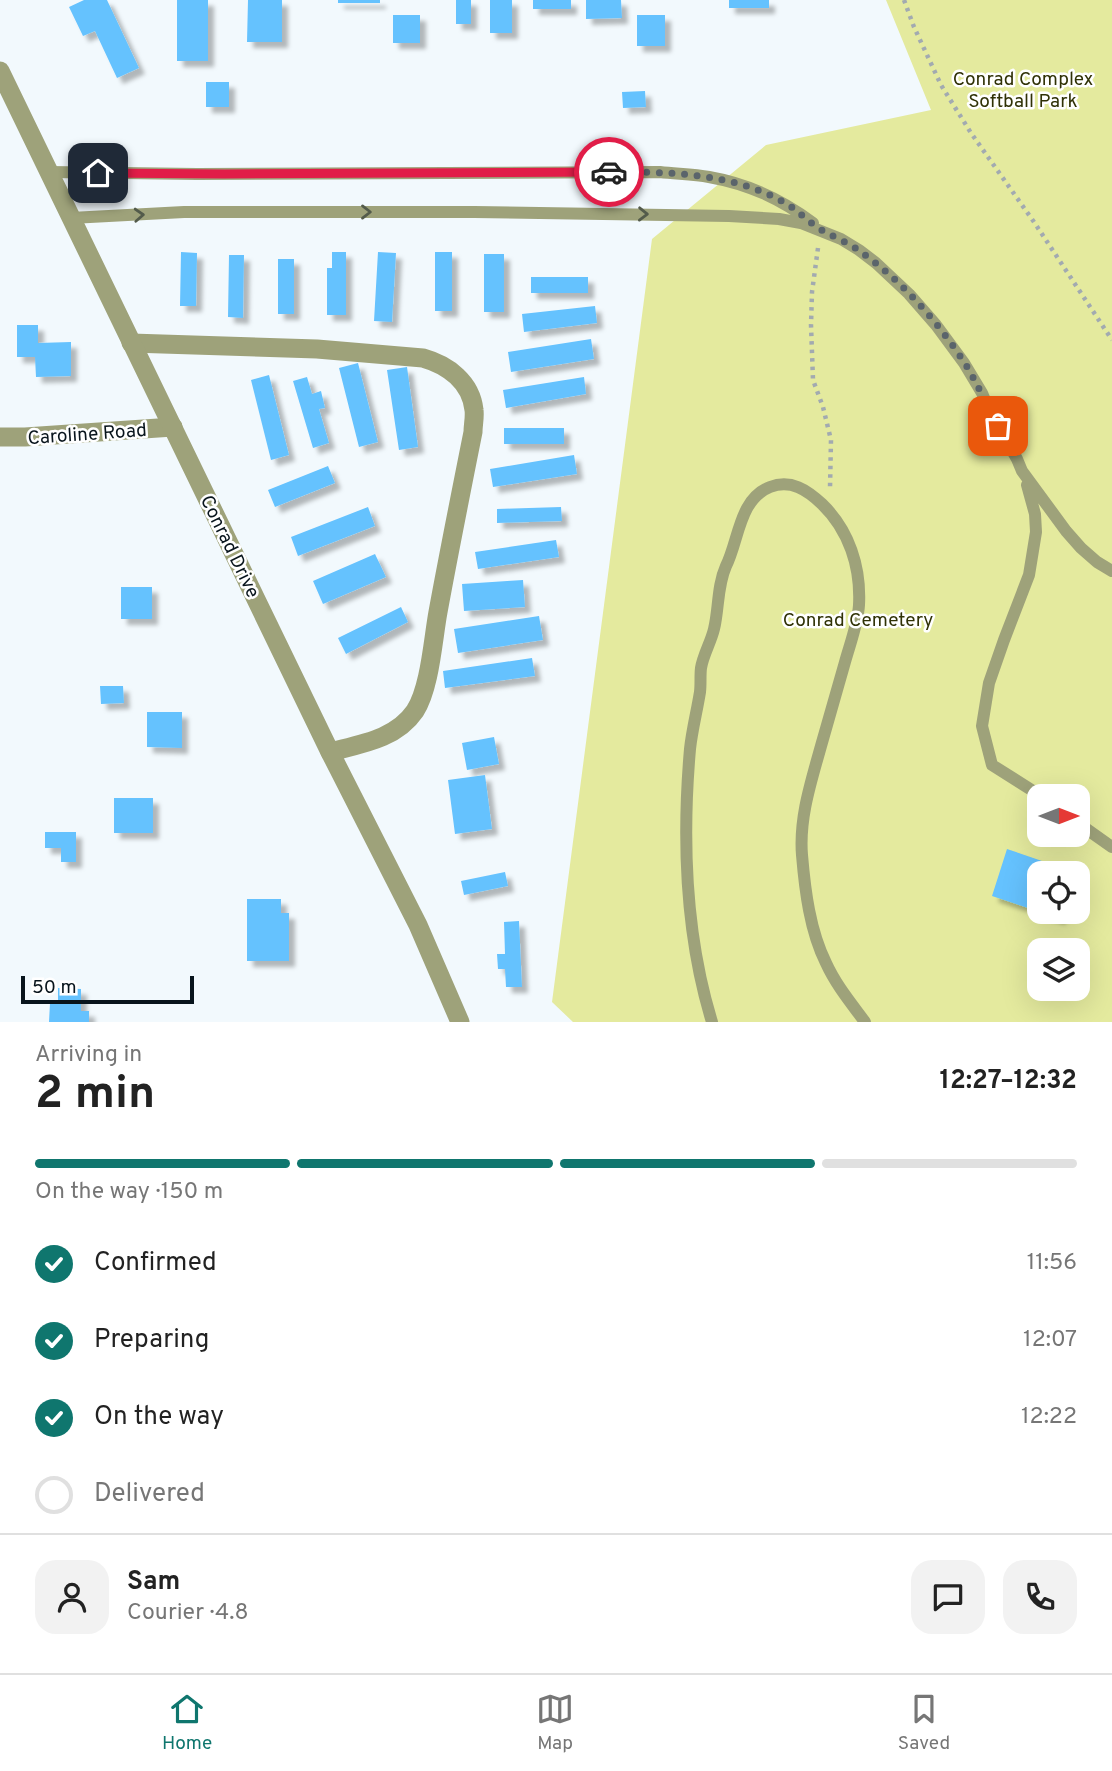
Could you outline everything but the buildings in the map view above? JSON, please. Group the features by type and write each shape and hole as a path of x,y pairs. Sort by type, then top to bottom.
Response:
{"street":[{"name":"Conrad Drive","path":"0,72 330,752 418,925 460,1022"},
{"path":"131,343 317,349 423,358 457,376 470,397 474,410 473,432 430,663 421,697 415,712 398,729 384,737 330,752"},
{"name":"Caroline Road","path":"0,437 25,438 173,428"}],"lane":[{"path":"49,172 660,172 708,177 751,188 790,206 821,230"},
{"path":"71,218 184,212 716,215 801,223 841,239 876,263 909,294 936,325 982,393 1022,471 1035,514 1036,532 1029,575 989,683 982,726 992,765 1027,787"},
{"path":"1022,471 1081,548 1112,571"},
{"path":"712,1022 704,994 688,901 685,847 690,748 702,666 714,628 724,571 733,553 742,516 753,500 767,488 783,484 799,486 836,518 844,531 858,573 859,607 810,787 803,820 802,853 808,901 825,962 841,990 865,1022"},
{"path":"1090,831 1112,847"}],"path":[{"path":"904,0 941,85 1112,340"},
{"path":"821,230 812,292 811,325 813,380 831,440 832,470 828,510"}],"green space":[{"name":"Conrad Cemetery","path":"886,0 1112,0 1112,1022 573,1022 552,1002 652,239 766,145 931,110"}],"way so far":[{"path":"609,172 660,172 708,177 751,188 790,206 821,230 859,250 909,294 936,325 964,363 998,426"}],"route":[{"path":"98,173 609,172"}],"park label":[{"name":"Conrad Complex Softball Park","path":"1023,89"}]}
